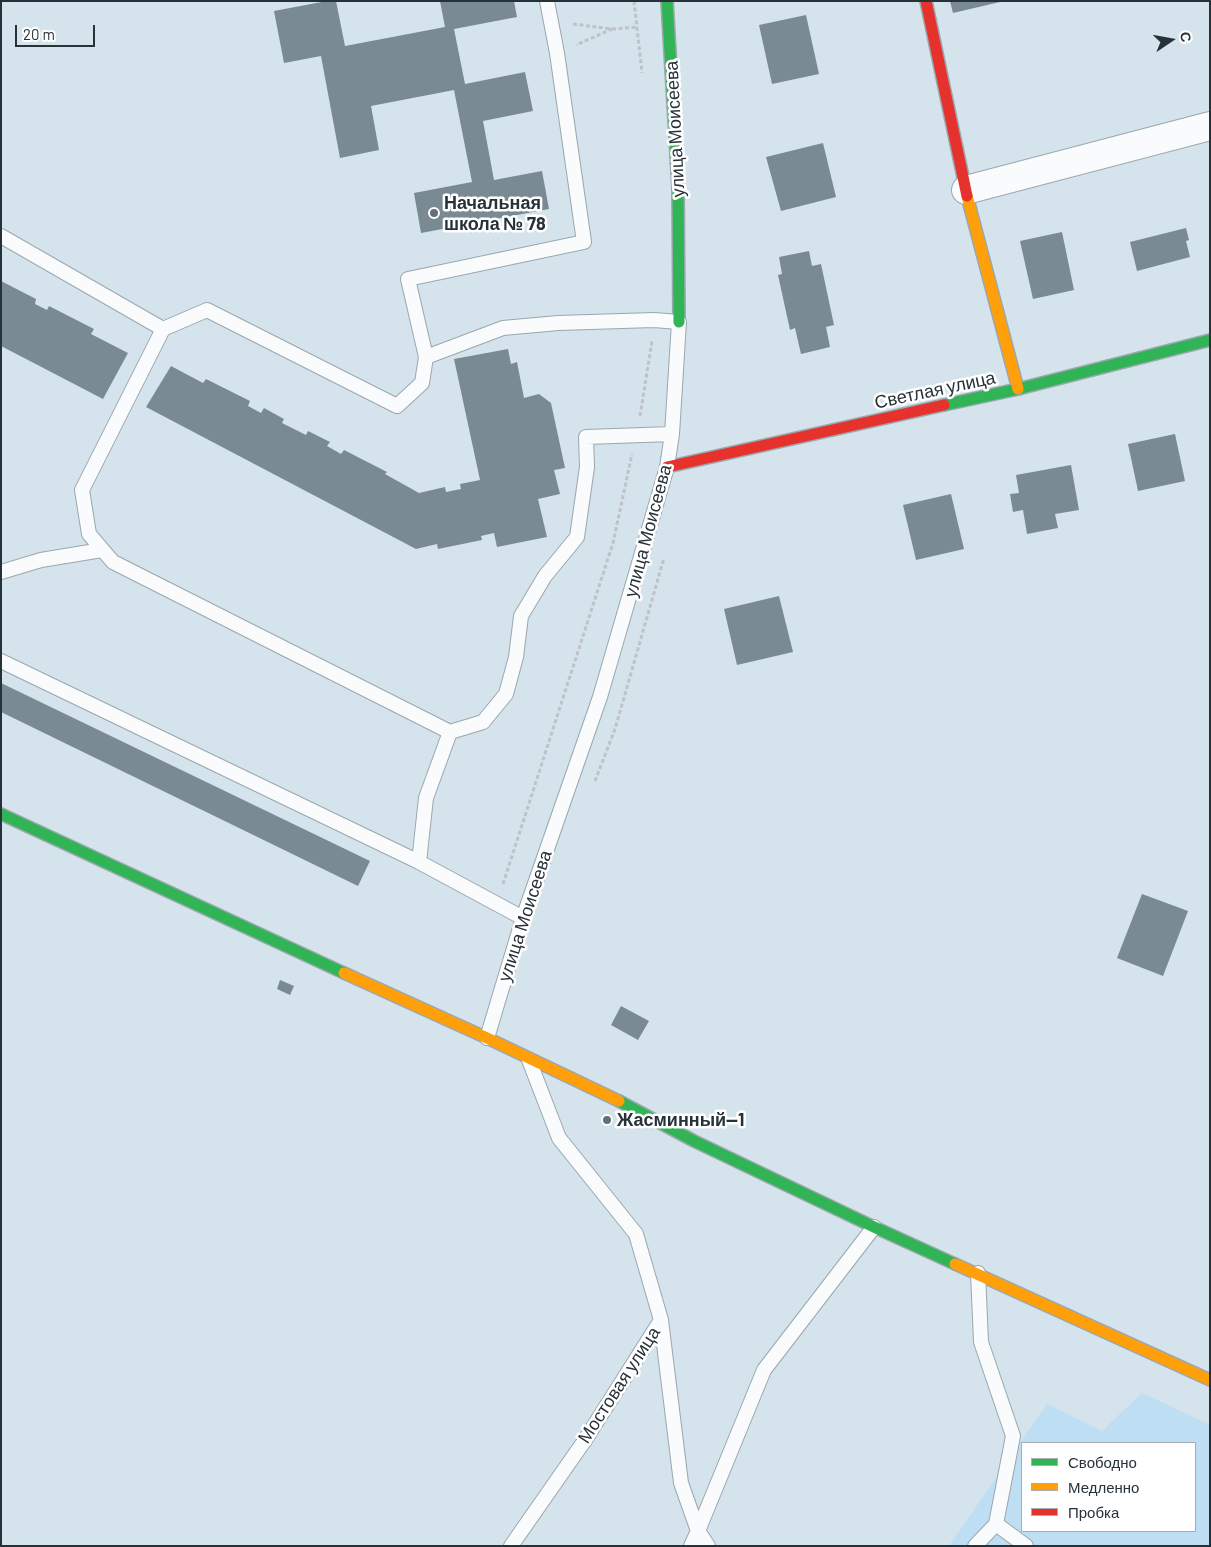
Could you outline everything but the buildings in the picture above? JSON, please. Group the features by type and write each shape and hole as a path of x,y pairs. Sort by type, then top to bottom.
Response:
{"main road":[{"name":"улица Моисеева","path":"667,1 678,188 679,322"},
{"path":"926,1 966,190 1018,389"},
{"name":"Светлая улица","path":"667,467 1018,389 1210,340"},
{"path":"1,814 487,1038 617,1100 694,1141 1210,1380"}],"street":[{"path":"966,190 1210,126"}],"lane":[{"path":"546,1 557,53 584,242 408,279 426,357 422,383 396,406 207,310 163,329 82,490 89,534 113,562 450,732 483,722 506,694 516,657 521,616 545,576 577,537 587,467 586,437 672,434"},
{"path":"1,236 163,329"},
{"path":"426,357 503,328 558,323 654,320 679,322"},
{"name":"улица Моисеева","path":"487,1038 523,918 600,696 667,467 672,434 679,322"},
{"path":"1,572 41,560 102,550"},
{"path":"1,661 420,862 523,918"},
{"path":"420,862 426,798 450,732"},
{"name":"Мостовая улица","path":"511,1546 585,1440 661,1320 636,1234 559,1138 529,1059"},
{"path":"691,1546 764,1370 874,1226"},
{"path":"975,1546 996,1524 1013,1436 981,1342 978,1273"},
{"path":"661,1320 681,1483 698,1531 708,1546"},
{"path":"996,1524 1026,1546"},
{"path":"698,1531 698,1546"}],"path":[{"path":"550,21 612,29 638,27"},
{"path":"557,53 612,29"},
{"path":"502,887 613,543 648,367"}],"shaded area":[{"path":"1142,1393 1210,1425 1210,1546 949,1546 1047,1404 1102,1431"}],"traffic: fast":[{"path":"667,1 678,188 679,322"},
{"path":"944,405 1018,389 1210,340"},
{"path":"1,814 344,973"},
{"path":"619,1101 694,1141 955,1264"}],"traffic: slow":[{"path":"967,196 1018,389"},
{"path":"344,973 619,1101"},
{"path":"955,1264 1210,1380"}],"traffic: jam":[{"path":"926,1 967,196"},
{"path":"667,467 944,405"}],"place":[{"name":"Начальная школа № 78","path":"434,213"},
{"name":"Жасминный—1","path":"607,1120"}]}
